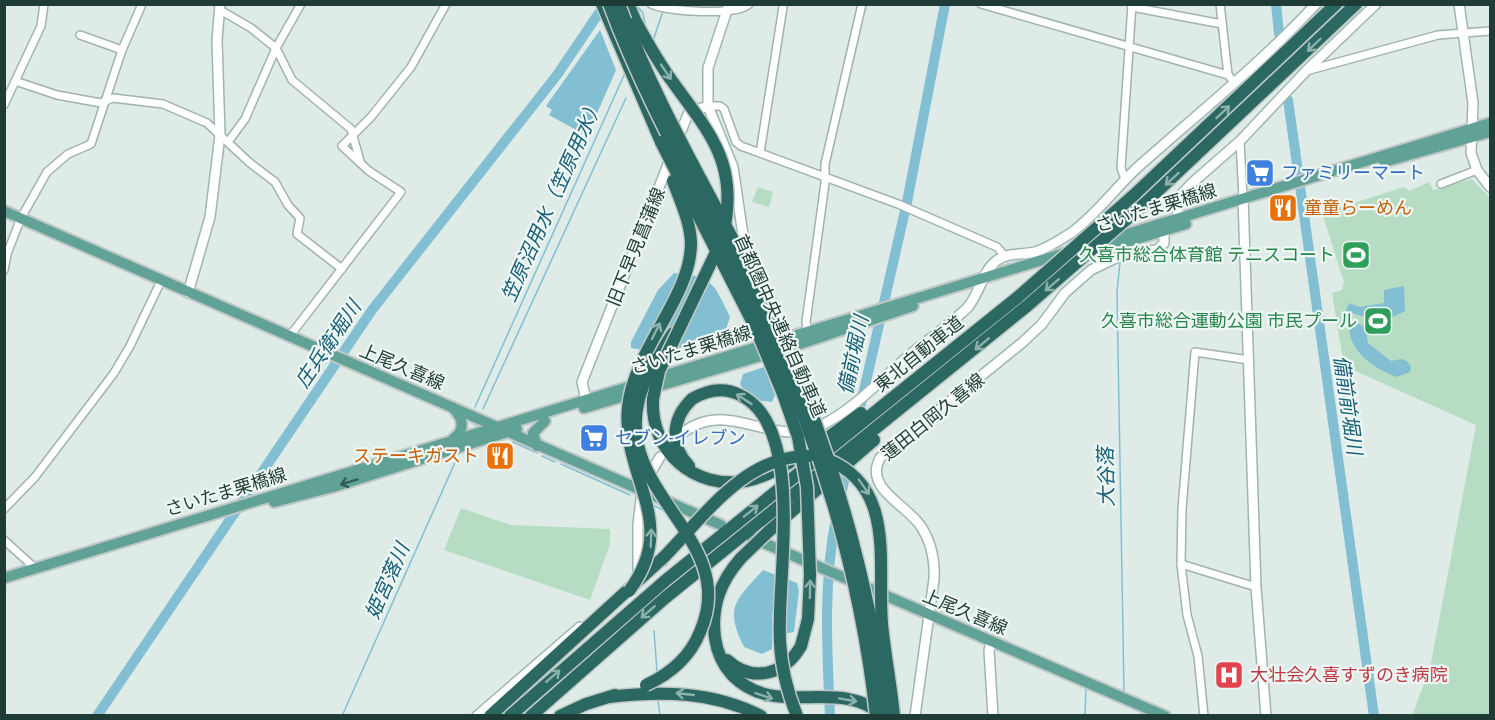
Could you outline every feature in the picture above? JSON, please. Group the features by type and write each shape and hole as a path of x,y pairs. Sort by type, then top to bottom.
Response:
{"highway":[{"path":"602,4 660,142 755,327 798,437 807,487 810,575 808,619 801,646 785,666 772,673 753,674 736,668 728,661 715,639"},
{"name":"首都圏中央連絡自動車道","path":"609,4 646,90 766,329 804,417 847,556 861,618 876,716"},
{"name":"首都圏中央連絡自動車道","path":"619,4 675,128 775,325 812,412 858,562 877,652 885,716"},
{"path":"628,4 657,59 714,139 727,179 727,213 719,245 659,371 653,399 655,425 668,453 689,472 710,480 732,482 767,474 829,437 884,400"},
{"name":"東北自動車道","path":"510,716 617,620 827,450 884,400 946,356 1018,297 1134,195 1336,4"},
{"name":"東北自動車道","path":"878,432 1143,205 1356,4"},
{"path":"629,591 646,562 651,533 650,514 628,440 629,399 644,354 686,270 690,251 689,230 660,142"},
{"path":"647,689 676,666 692,648 703,627 707,605 707,582 701,559 690,536 647,469 639,448 636,426 637,405 647,376 687,312"},
{"path":"710,480 692,469 676,445 675,435 677,418 692,399 716,390 742,396 762,415 772,436 781,481 784,524 779,621 780,652 786,684 797,716"},
{"path":"878,432 821,487 741,558 729,574 717,598 713,615 715,639 723,663 744,686 771,698 855,700 885,716"},
{"path":"531,716 665,598 824,469 878,432"},
{"path":"490,716 629,591 731,488 773,460 790,456 809,456 831,461 847,470 862,483 872,500 878,519 882,623 894,716"},
{"path":"560,716 609,697 647,689 704,696 761,716"}],"main road":[{"name":"さいたま栗橋線","path":"1471,134 1491,123"},
{"name":"さいたま栗橋線","path":"4,585 444,443 545,421 1178,219 1471,134 1491,132"},
{"name":"さいたま栗橋線","path":"984,281 1164,231 1243,202"},
{"name":"上尾久喜線","path":"4,211 721,525"},
{"name":"さいたま栗橋線","path":"245,508 333,487 586,400 790,343 808,332 867,318"},
{"path":"444,443 456,437 462,427 460,416 451,406"},
{"path":"537,446 533,433 545,421"},
{"name":"さいたま栗橋線","path":"4,578 226,514"},
{"name":"上尾久喜線","path":"752,538 1165,716"}],"street":[{"path":"4,105 11,85 41,26 44,4"},
{"path":"4,270 7,254 21,218 47,172 68,154 91,144 122,50 142,4"},
{"path":"224,139 245,119 276,48 301,4"},
{"path":"289,337 400,192 342,146 371,117 411,67 446,4"},
{"path":"651,4 672,10 728,8 742,10 749,4"},
{"path":"808,332 806,322 826,178 826,157 862,4"},
{"path":"981,4 1231,78"},
{"path":"1220,4 1231,78"},
{"path":"685,431 706,420 721,418 774,432 791,433 814,428 836,417 886,378 910,354 966,309 993,263 1005,256 1038,251 1055,243 1099,208 1125,179 1231,78 1281,40 1316,4"},
{"path":"1178,219 1178,198 1240,141 1306,71 1376,4"},
{"path":"1459,4 1473,103 1471,153 1477,170 1491,187"},
{"path":"219,6 276,48 291,80 351,129 361,163"},
{"path":"188,293 210,217 224,139 217,52 219,6"},
{"path":"1125,179 1121,168 1132,6 1222,24"},
{"path":"760,153 783,7"},
{"path":"728,8 708,68 708,106 733,167 744,242 790,343"},
{"path":"1306,71 1438,34 1491,31"},
{"path":"80,35 122,50"},
{"path":"11,85 101,103 113,98 163,104 207,123 275,182 288,205 300,218 297,234 342,269"},
{"path":"708,106 722,107 736,143 898,204 997,247 1005,256"},
{"name":"旧下早見菖蒲線","path":"586,400 582,382 688,116 692,110 708,106"},
{"path":"1240,141 1257,589 1266,716"},
{"path":"1441,184 1477,170"},
{"name":"蓮田白岡久喜線","path":"915,716 934,573 930,544 915,518 878,482 876,468 880,458 1023,342 1042,324 1065,293 1091,270 1126,253 1156,250 1164,243 1164,231"},
{"path":"4,509 35,477 114,373 130,346 161,281"},
{"path":"1204,716 1198,656 1187,615 1182,567 1182,509 1195,352 1249,360"},
{"path":"477,716 556,646 620,597 632,584 639,566 638,524 642,491 660,457"},
{"path":"4,540 36,569"},
{"path":"1182,567 1257,589"},
{"path":"992,642 989,650 993,716"}],"green space":[{"path":"1472,179 1490,198 1490,715 1412,715 1430,668 1476,425 1344,366 1332,293 1342,290 1344,282 1322,213 1404,187 1409,191 1429,182 1433,190"},
{"path":"758,187 773,192 769,207 752,202"},
{"path":"461,508 511,525 610,529 610,544 590,600 444,550"}],"water":[{"path":"600,30 616,70 587,136 549,115 552,110 546,106"},
{"path":"674,273 697,276 716,289 730,317 724,335 662,353 631,348 631,342 658,290"},
{"path":"1404,286 1405,311 1385,324 1346,311 1349,303 1360,307 1384,303 1384,290"},
{"path":"1355,323 1365,326 1368,343 1391,361 1401,359 1407,361 1411,367 1410,372 1397,377 1366,360 1351,338 1349,329"},
{"path":"764,367 775,395 772,402 750,399 740,384 743,374"},
{"path":"763,570 797,583 799,591 794,632 782,634 782,615 772,614 772,649 762,654 744,647 738,633 734,613 740,597"}],"waterway":[{"name":"庄兵衛堀川","path":"97,716 372,310 557,75 605,4"},
{"name":"笠原沼用水（笠原用水）","path":"635,4 643,13 645,24"},
{"name":"備前堀川","path":"857,421 907,202 945,4"},
{"name":"備前前堀川","path":"1276,4 1279,34"},
{"name":"姫宮落川","path":"653,41 663,11"},
{"name":"笠原沼用水（笠原用水）","path":"475,407 625,73"},
{"name":"姫宮落川","path":"483,409 626,98"},
{"name":"備前前堀川","path":"1288,100 1374,716"},
{"name":"大谷落","path":"1120,262 1117,292 1124,692"},
{"name":"笠原沼用水（笠原用水）","path":"472,423 478,426"},
{"name":"笠原沼用水（笠原用水）","path":"513,442 537,453"},
{"name":"笠原沼用水（笠原用水）","path":"542,456 555,462"},
{"name":"姫宮落川","path":"342,716 457,458"},
{"name":"備前堀川","path":"840,500 848,463"},
{"name":"笠原沼用水（笠原用水）","path":"561,464 630,495"},
{"name":"笠原沼用水（笠原用水）","path":"653,505 665,511"},
{"name":"備前堀川","path":"830,716 828,592 836,518"},
{"name":"笠原沼用水（笠原用水）","path":"666,566 669,560"},
{"name":"笠原沼用水（笠原用水）","path":"654,631 657,672"},
{"path":"1085,716 1086,688"},
{"name":"笠原沼用水（笠原用水）","path":"658,701 660,716"}],"place":[{"name":"ファミリーマート","path":"1260,173"},
{"name":"童童らーめん","path":"1283,208"},
{"name":"久喜市総合体育館 テニスコート","path":"1356,255"},
{"name":"久喜市総合運動公園 市民プール","path":"1378,321"},
{"name":"セブン-イレブン","path":"594,438"},
{"name":"ステーキガスト","path":"500,456"},
{"name":"大壮会久喜すずのき病院","path":"1229,675"}]}
